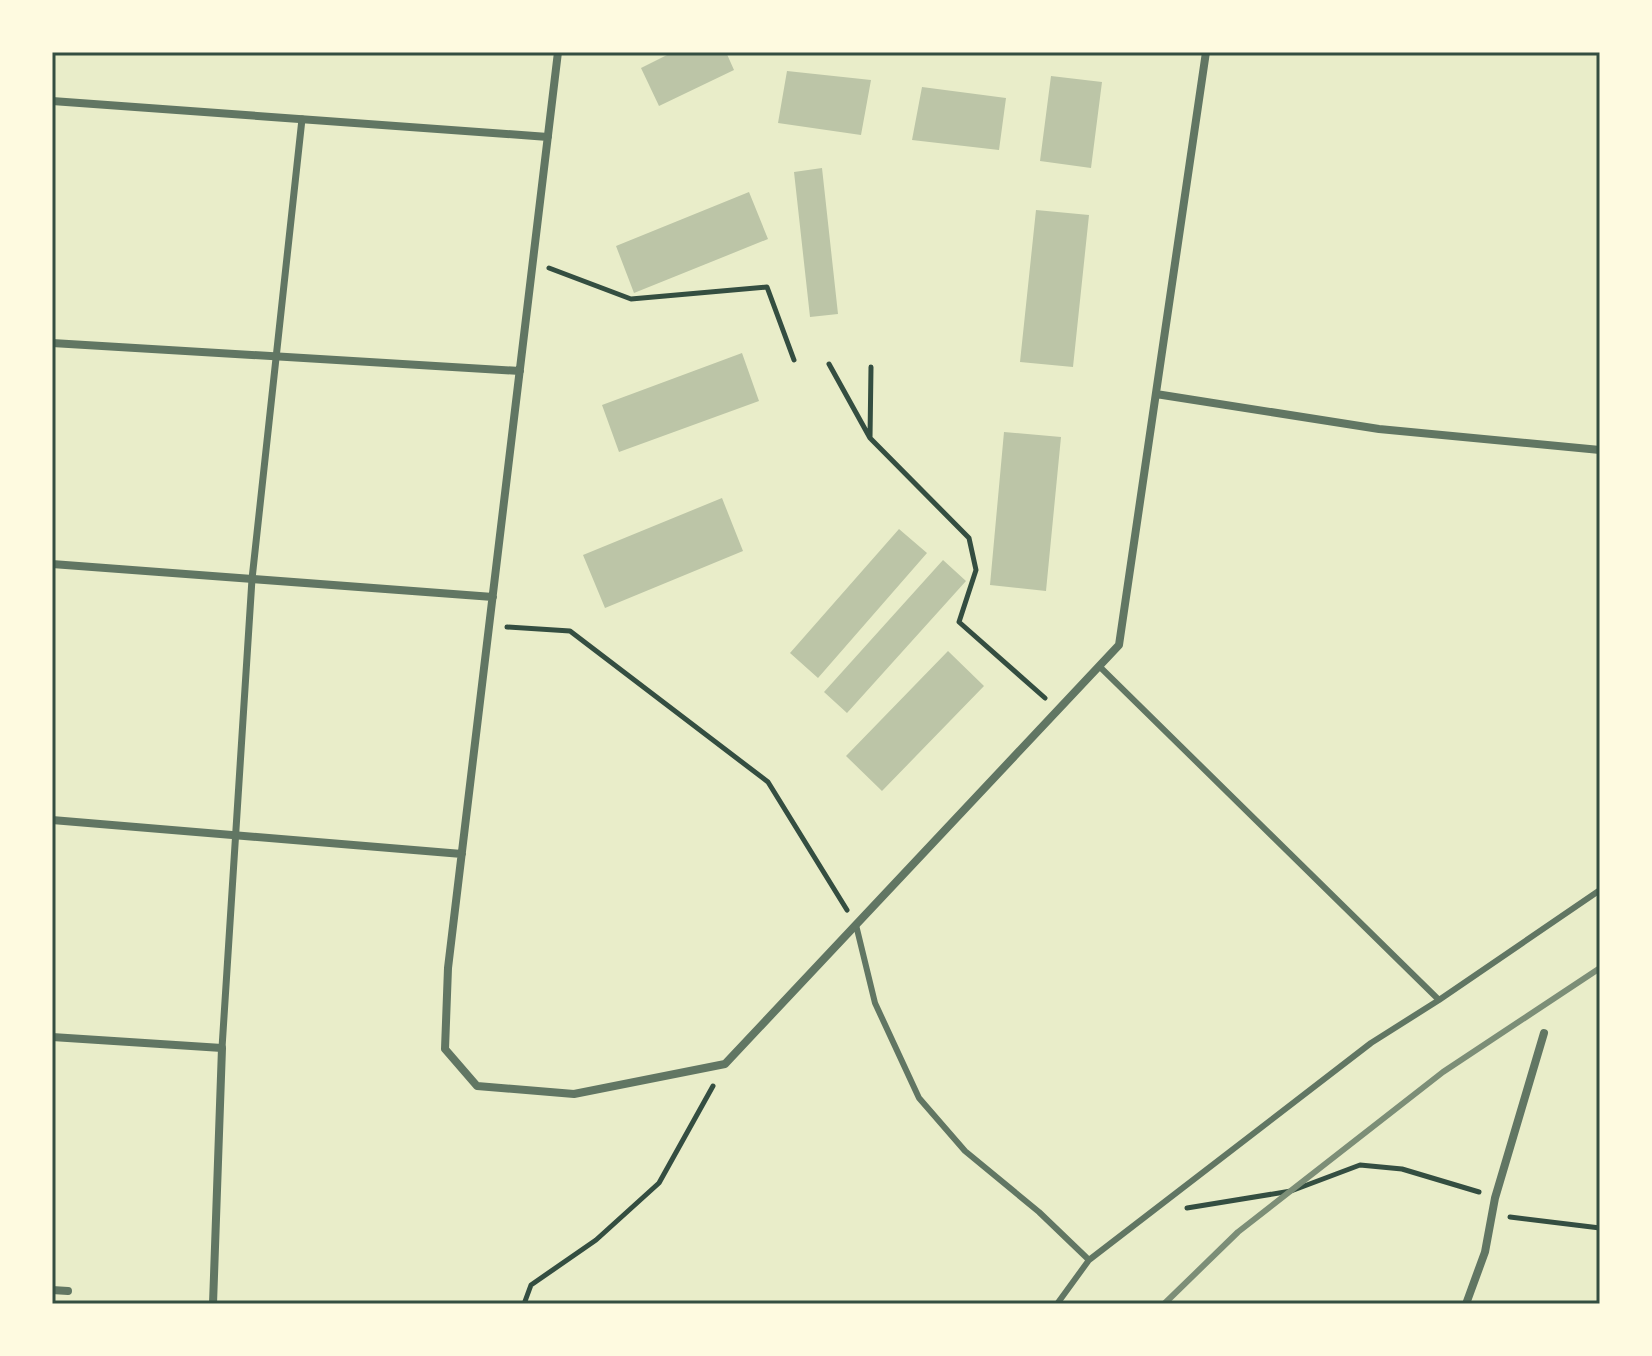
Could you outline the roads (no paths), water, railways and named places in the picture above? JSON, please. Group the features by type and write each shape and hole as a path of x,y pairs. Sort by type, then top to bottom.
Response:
{"street":[{"path":"558,52 448,968 445,1049 477,1086 574,1094 725,1064 1119,645 1206,52"},
{"path":"52,101 548,137"},
{"path":"213,1304 222,1048 252,579 302,119"},
{"path":"52,343 520,371"},
{"path":"1156,394 1379,429 1600,450"},
{"path":"52,564 493,597"},
{"path":"52,820 462,854"},
{"path":"1466,1304 1485,1252 1495,1198 1544,1033"},
{"path":"52,1037 222,1048"},
{"path":"52,1290 68,1291"}],"lane":[{"path":"1099,666 1439,1000"},
{"path":"1057,1304 1089,1260 1371,1043 1600,890"},
{"path":"856,925 875,1003 919,1098 965,1151 1039,1212 1089,1260"}],"railway":[{"path":"1164,1304 1238,1232 1443,1072 1600,968"}]}
